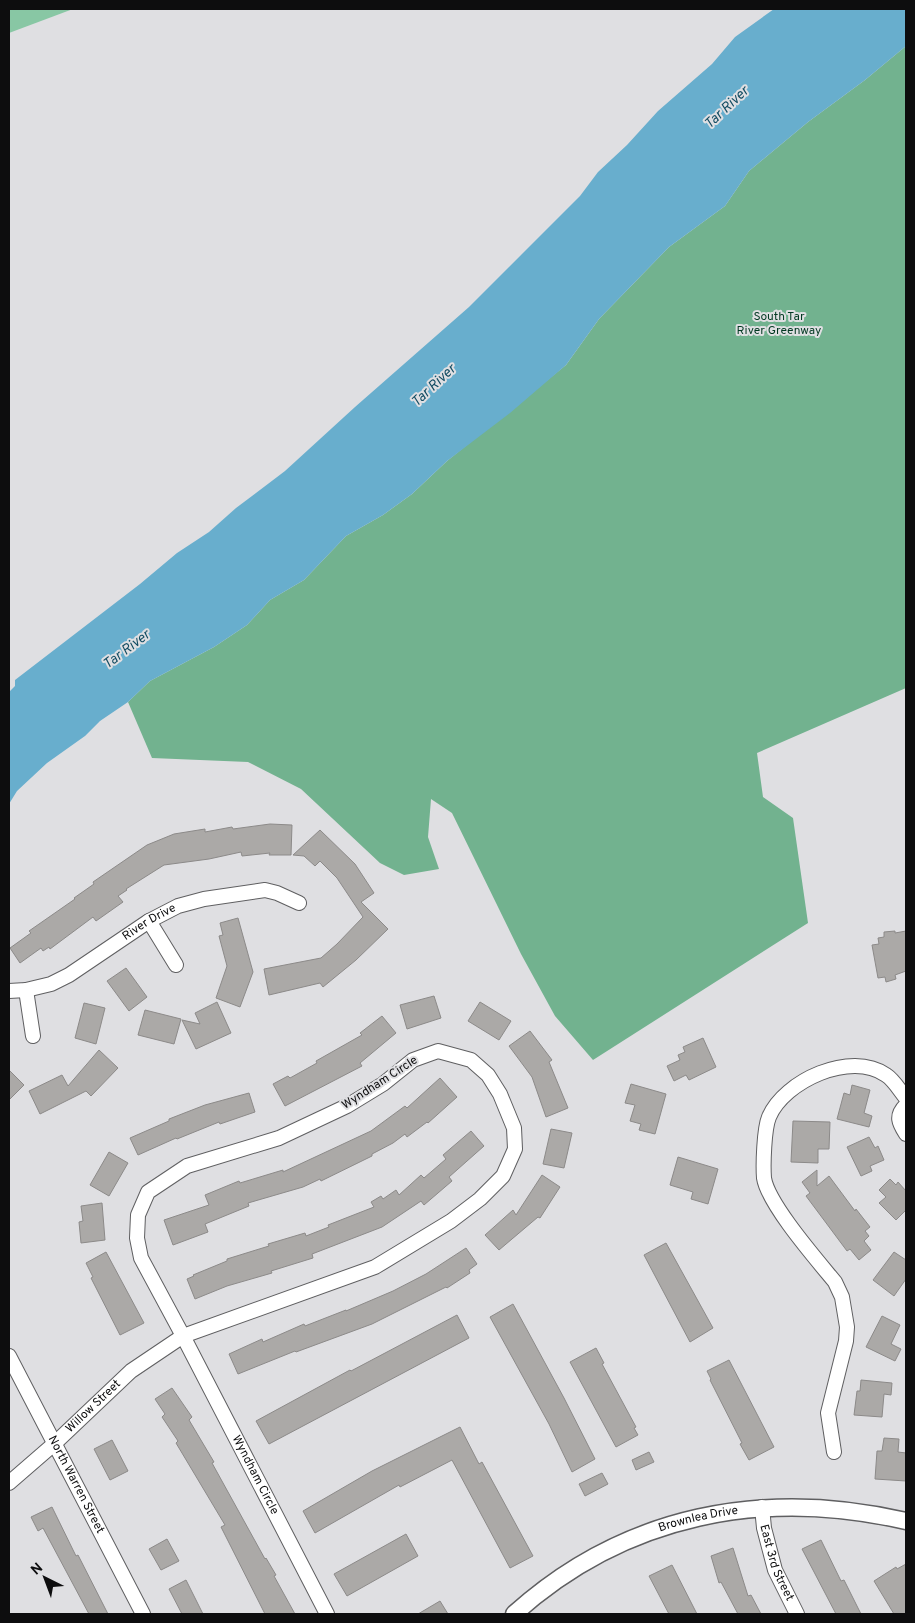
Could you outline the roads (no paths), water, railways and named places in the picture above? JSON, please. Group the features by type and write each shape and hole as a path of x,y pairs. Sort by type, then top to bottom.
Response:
{"street":[{"name":"River Drive","path":"9,991 26,990 51,984 69,975 150,921 178,906 204,899 264,890 277,893 299,903"},
{"path":"150,921 176,965"},
{"path":"26,990 33,1036"},
{"name":"Wyndham Circle","path":"184,1336 375,1267 451,1221 480,1199 503,1176 515,1149 514,1128 500,1094 488,1075 471,1060 438,1051 413,1060 383,1084 347,1106 279,1138 187,1166 148,1192 138,1215 137,1238 141,1258 184,1336 327,1614"},
{"path":"834,1452 828,1413 846,1341 847,1327 842,1297 834,1282 770,1196 764,1178 765,1133 769,1118 776,1106 802,1083 814,1076 845,1066 867,1067 886,1075 906,1098"},
{"path":"906,1105 900,1111 899,1124 906,1134"},
{"name":"Willow Street","path":"9,1483 54,1444 131,1371 184,1336"},
{"name":"North Warren Street","path":"9,1356 143,1614"},
{"name":"Brownlea Drive","path":"514,1614 532,1598 573,1569 631,1539 678,1523 728,1511 762,1507 820,1507 879,1514 906,1521"},
{"name":"East 3rd Street","path":"762,1507 764,1528 775,1570 797,1614"}],"water":[{"name":"Tar River","path":"774,9 906,9 906,46 865,80 808,122 749,171 725,206 669,247 599,319 566,365 510,413 447,461 412,494 383,515 346,536 304,580 270,600 247,625 214,647 150,681 128,702 100,721 85,736 47,763 17,791 9,804 9,692 15,686 15,680 140,584 177,553 209,532 236,508 285,471 469,307 580,196 598,172 627,145 658,111 712,64 735,37"}],"park label":[{"name":"South Tar River Greenway","path":"779,324"}]}
